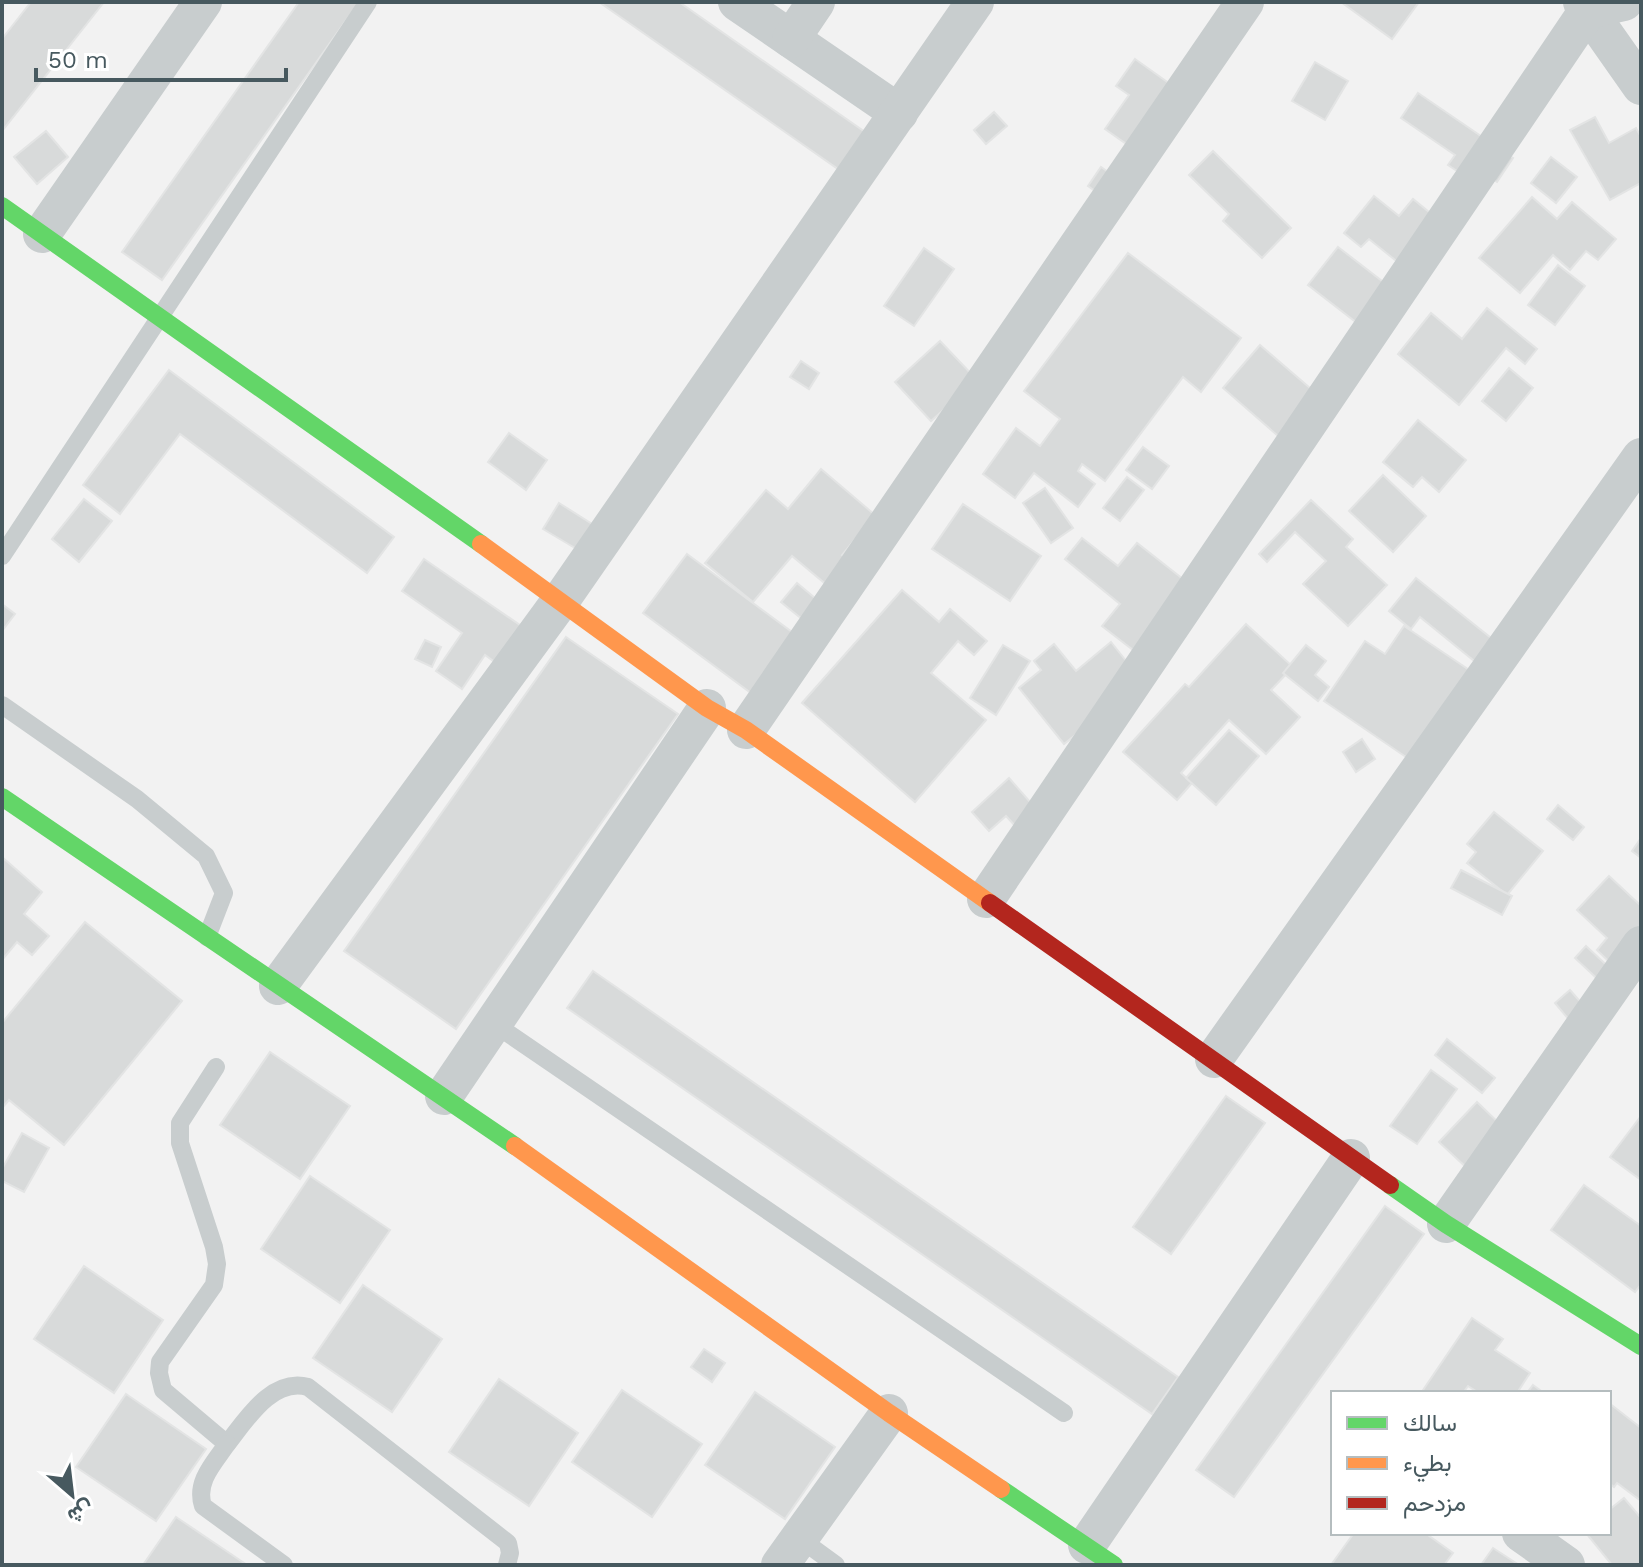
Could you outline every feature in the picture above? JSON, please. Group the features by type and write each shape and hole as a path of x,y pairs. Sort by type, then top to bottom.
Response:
{"street":[{"path":"42,234 203,2"},
{"path":"737,2 899,113"},
{"path":"791,39 816,2"},
{"path":"278,986 561,600 975,2"},
{"path":"746,730 1245,2"},
{"path":"986,899 1598,5 1641,86"},
{"path":"2,206 561,600 707,708 746,730 1351,1158 1446,1224 1641,1346"},
{"path":"1214,1059 1641,457"},
{"path":"444,1096 707,708"},
{"path":"2,797 444,1096 889,1413 1100,1555 1351,1158"},
{"path":"1446,1224 1641,945"},
{"path":"790,1552 889,1413"},
{"path":"1524,1535 1566,1565"}],"lane":[{"path":"2,556 368,2"},
{"path":"2,705 137,799 206,856 224,893 207,937"},
{"path":"493,1023 1064,1413"},
{"path":"216,1067 180,1123 180,1143 214,1247 217,1264 214,1285 160,1362 159,1373 163,1390 227,1444"},
{"path":"284,1565 203,1506 199,1495 202,1483 227,1444 253,1411 268,1396 299,1384 308,1387 508,1543 510,1553 507,1565"},
{"path":"790,1552 836,1565"}],"building":[{"path":"31,2 104,2 2,131 2,39"},
{"path":"299,2 359,2 162,280 122,252"},
{"path":"599,2 679,2 865,132 838,169"},
{"path":"1341,2 1419,2 1392,39"},
{"path":"1135,59 1177,89 1135,150 1105,129 1129,95 1116,86"},
{"path":"1315,62 1348,81 1325,120 1292,101"},
{"path":"1418,93 1513,158 1497,182 1482,173 1475,183 1448,165 1455,155 1401,118"},
{"path":"994,112 1007,126 986,144 974,130"},
{"path":"1595,117 1609,143 1636,128 1641,137 1641,183 1610,200 1570,130"},
{"path":"46,131 68,157 37,184 14,157"},
{"path":"1213,151 1291,228 1262,258 1223,221 1229,214 1189,175"},
{"path":"1551,157 1577,177 1556,203 1531,183"},
{"path":"1101,167 1136,191 1123,211 1088,186"},
{"path":"1374,196 1399,216 1413,199 1440,221 1415,276 1369,239 1361,247 1344,233"},
{"path":"1532,197 1557,219 1572,202 1616,239 1598,260 1586,251 1570,270 1553,255 1520,293 1479,258"},
{"path":"1338,247 1391,288 1361,326 1308,285"},
{"path":"924,248 954,269 914,326 884,306"},
{"path":"1128,253 1241,338 1201,392 1183,377 1105,481 1082,464 1078,471 1095,484 1078,507 1034,473 1015,498 983,474 1016,428 1040,446 1060,419 1024,391"},
{"path":"1558,265 1585,286 1555,325 1528,305"},
{"path":"1487,308 1537,349 1525,364 1506,348 1459,405 1398,354 1431,313 1462,339"},
{"path":"940,341 977,380 931,421 895,382"},
{"path":"1260,345 1331,406 1293,449 1223,388"},
{"path":"801,361 819,373 809,389 790,377"},
{"path":"1509,368 1533,388 1506,421 1482,401"},
{"path":"169,370 394,537 367,573 180,434 120,514 83,485"},
{"path":"1418,420 1466,460 1439,492 1422,477 1413,487 1383,462"},
{"path":"509,433 547,460 526,490 488,462"},
{"path":"1143,447 1169,466 1152,489 1126,470"},
{"path":"821,469 875,515 842,555 855,566 834,591 792,556 753,602 705,563 766,490 788,509"},
{"path":"1383,475 1426,516 1393,552 1349,511"},
{"path":"1127,477 1144,490 1120,521 1103,508"},
{"path":"1045,488 1073,528 1051,543 1023,503"},
{"path":"84,499 112,521 79,562 52,539"},
{"path":"1311,500 1353,539 1346,547 1387,585 1348,626 1303,584 1326,561 1295,532 1267,562 1259,554"},
{"path":"559,503 600,529 585,554 543,529"},
{"path":"963,504 1041,556 1010,601 932,549"},
{"path":"1082,538 1118,566 1137,543 1188,583 1146,660 1102,626 1120,604 1065,559"},
{"path":"687,554 815,649 771,708 643,613"},
{"path":"424,559 533,634 507,671 485,655 462,689 436,671 462,633 402,591"},
{"path":"1416,578 1496,642 1478,664 1420,617 1411,629 1389,611"},
{"path":"797,583 822,604 807,623 781,602"},
{"path":"902,590 939,622 950,609 987,641 974,655 958,641 931,673 986,720 915,802 802,703"},
{"path":"2,604 15,614 2,631"},
{"path":"1246,624 1293,667 1271,690 1300,717 1266,754 1229,720 1181,773 1192,783 1177,800 1123,752 1185,684 1189,687"},
{"path":"1404,626 1478,676 1406,757 1324,701 1365,641 1385,654"},
{"path":"566,637 678,714 456,1029 344,951"},
{"path":"425,640 441,647 432,667 415,659"},
{"path":"1111,642 1142,681 1064,744 1019,688 1041,670 1034,661 1054,644 1076,671"},
{"path":"1003,645 1030,661 996,715 970,698"},
{"path":"1306,645 1326,661 1315,675 1329,687 1318,701 1283,673"},
{"path":"1229,730 1259,756 1216,805 1186,778"},
{"path":"1362,739 1375,759 1356,772 1343,752"},
{"path":"1009,778 1038,811 1018,829 1006,816 989,831 972,812"},
{"path":"1558,805 1584,827 1573,840 1547,819"},
{"path":"1494,812 1543,851 1507,895 1467,863 1476,852 1467,844"},
{"path":"1641,838 1641,858 1632,851"},
{"path":"2,857 42,892 24,914 49,936 32,955 17,942 2,960"},
{"path":"1461,870 1512,896 1502,915 1451,888"},
{"path":"1609,876 1641,906 1641,975 1632,984 1597,950 1607,938 1577,910"},
{"path":"85,922 182,1001 64,1145 9,1100 2,1108 2,1023"},
{"path":"1586,946 1615,973 1605,986 1575,958"},
{"path":"593,971 1178,1377 1152,1414 567,1008"},
{"path":"1570,990 1596,1020 1581,1034 1555,1003"},
{"path":"1447,1039 1495,1078 1482,1093 1435,1055"},
{"path":"270,1052 350,1106 300,1179 220,1125"},
{"path":"1431,1070 1457,1089 1417,1144 1390,1126"},
{"path":"1226,1096 1265,1123 1171,1254 1133,1227"},
{"path":"1477,1102 1506,1130 1468,1169 1439,1142"},
{"path":"1641,1116 1641,1180 1610,1157"},
{"path":"22,1133 49,1148 24,1192 2,1181 2,1169"},
{"path":"310,1176 390,1230 340,1303 261,1249"},
{"path":"1584,1185 1641,1226 1641,1284 1635,1292 1551,1230"},
{"path":"1385,1206 1424,1234 1234,1497 1196,1470"},
{"path":"84,1266 163,1320 114,1393 34,1339"},
{"path":"363,1285 442,1339 392,1412 313,1358"},
{"path":"1472,1318 1503,1339 1495,1350 1530,1373 1518,1391 1476,1391 1468,1386 1464,1391 1422,1391"},
{"path":"704,1349 725,1363 712,1382 691,1367"},
{"path":"499,1379 578,1433 529,1506 449,1452"},
{"path":"622,1390 702,1444 652,1517 572,1462"},
{"path":"755,1392 835,1447 785,1519 705,1465"},
{"path":"126,1394 206,1449 156,1521 76,1467"},
{"path":"1611,1405 1641,1428 1641,1501 1617,1483 1614,1487 1611,1485"},
{"path":"1624,1498 1641,1518 1641,1565 1612,1565 1588,1535 1611,1535 1611,1508"},
{"path":"176,1517 247,1565 143,1565"},
{"path":"1353,1535 1428,1535 1453,1553 1444,1565 1331,1565"},
{"path":"1493,1548 1519,1565 1481,1565"}],"traffic: fast":[{"path":"2,206 481,544"},
{"path":"2,797 515,1146"},
{"path":"1390,1185 1446,1224 1641,1346"},
{"path":"1001,1489 1114,1565"}],"traffic: slow":[{"path":"481,544 707,708 746,730 990,903"},
{"path":"515,1146 889,1413 1001,1489"}],"traffic: jam":[{"path":"990,903 1390,1185"}]}
